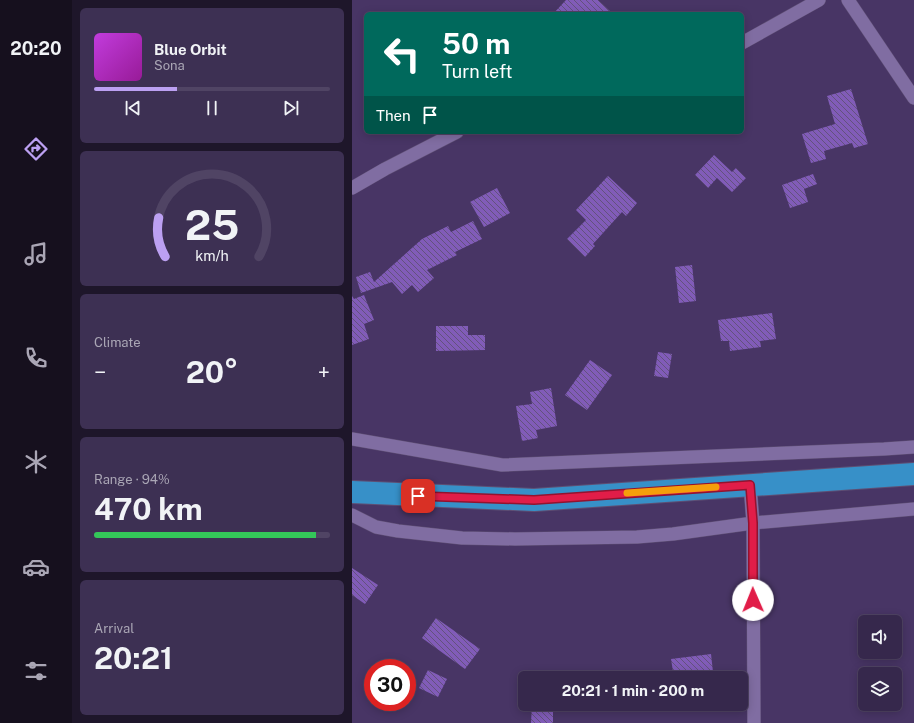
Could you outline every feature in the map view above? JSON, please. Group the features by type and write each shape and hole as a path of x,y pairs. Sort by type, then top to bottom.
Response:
{"highway":[{"path":"352,492 534,500 914,474"}],"street":[{"path":"744,42 819,0"},
{"path":"848,0 914,98"},
{"path":"352,188 385,168 453,134"},
{"path":"352,439 502,465 914,447"},
{"path":"750,485 753,523 754,723"},
{"path":"352,515 376,527 462,538 638,537 674,534 753,523 914,509"}],"building":[{"path":"566,0 598,0 611,12 555,12"},
{"path":"851,89 868,144 854,148 852,143 824,151 826,159 811,163 802,134 835,124 827,96"},
{"path":"714,155 732,172 736,168 746,178 732,192 717,178 708,188 695,175"},
{"path":"813,174 817,184 804,189 808,202 790,208 782,185"},
{"path":"608,176 637,203 626,216 622,212 593,244 595,246 585,257 567,239 586,220 576,210"},
{"path":"497,188 510,213 484,227 470,202"},
{"path":"473,221 482,239 455,252 457,255 427,270 434,278 418,292 412,285 402,294 392,282 361,293 356,277 370,272 374,282 422,239 448,226 451,232"},
{"path":"692,265 696,301 679,303 675,267"},
{"path":"364,295 374,320 364,324 369,339 352,345 352,296 354,299"},
{"path":"772,313 776,339 760,341 761,347 730,351 729,341 721,341 718,320"},
{"path":"436,326 468,326 468,335 485,335 485,350 436,351"},
{"path":"658,352 672,354 668,378 654,376"},
{"path":"590,360 612,375 587,410 565,395"},
{"path":"551,388 557,426 536,430 538,438 522,441 516,406 532,404 530,392"},
{"path":"352,568 378,585 365,604 352,595"},
{"path":"436,618 480,649 465,669 422,638"},
{"path":"711,654 713,671 673,671 671,659"},
{"path":"428,670 447,679 438,697 419,688"},
{"path":"532,711 553,711 553,723 531,723"}],"slow traffic":[{"path":"627,493 716,487"}],"route":[{"path":"418,496 534,500 750,485 753,523 753,600"}]}
